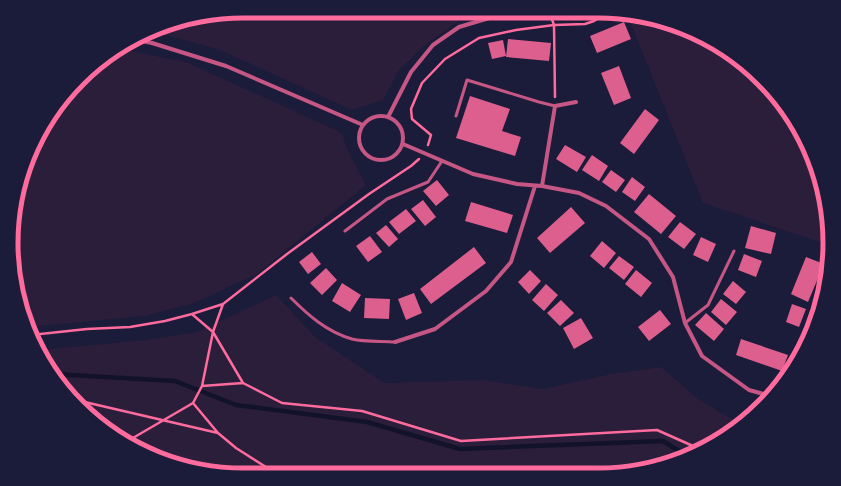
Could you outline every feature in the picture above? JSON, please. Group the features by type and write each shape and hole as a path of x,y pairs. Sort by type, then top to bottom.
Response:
{"street":[{"path":"388,117 411,72 433,45 458,27 489,18"},
{"path":"143,41 226,66 363,125"},
{"path":"542,186 555,106 576,102"},
{"path":"376,116 388,117 395,120 400,126 403,137 399,151 393,157 385,160 370,158 364,153 358,141 359,133 363,125 368,119 376,116"},
{"path":"402,144 473,174 517,184 542,186 579,193 606,206 649,239 673,277 685,323 702,356 749,390 764,394"},
{"path":"395,342 435,329 486,291 511,262 535,186"}],"lane":[{"path":"456,116 467,80 555,106"},
{"path":"345,231 387,199 428,182 442,161"},
{"path":"685,323 708,305 734,251"},
{"path":"291,298 309,315 335,332 352,339 395,342"}],"path":[{"path":"552,18 554,25 555,106"},
{"path":"37,334 87,329 130,327 165,322 223,304 363,198 411,166 425,153 431,135 412,120 411,109 422,84 445,58 479,38 516,30 554,25 585,24 599,18"},
{"path":"131,439 194,404 202,386 213,332 223,304"},
{"path":"192,314 213,332 243,383"},
{"path":"202,386 243,383 282,403 362,411 461,441 657,430 694,447"},
{"path":"84,402 218,433"},
{"path":"194,404 218,433 236,448 268,468"}],"shaded area":[{"path":"228,18 463,18 425,45 399,70 383,100 352,110 218,49 160,34 199,22"},
{"path":"630,20 642,22 670,30 711,48 735,64 757,84 777,106 800,143 811,171 819,199 823,228 823,243 703,203"},
{"path":"127,50 186,62 338,131 343,136 347,149 366,185 257,274 194,303 145,316 34,326 22,287 18,258 18,228 22,199 35,157 48,130 64,106 84,84 106,64"},
{"path":"276,295 315,337 384,383 483,380 543,389 611,374 661,367 698,399 736,421 698,445 684,451 642,464 613,468 228,468 199,464 171,456 130,438 106,422 84,402 64,380 44,349 146,340 197,332"}],"building":[{"path":"624,22 631,39 597,53 590,36"},
{"path":"508,39 551,43 549,61 506,57"},
{"path":"503,40 506,56 492,59 488,43"},
{"path":"619,66 631,98 614,105 601,73"},
{"path":"470,96 510,109 502,131 521,137 515,156 456,138"},
{"path":"645,109 659,120 634,154 620,143"},
{"path":"565,145 586,157 577,172 556,159"},
{"path":"592,155 608,166 599,181 582,170"},
{"path":"611,170 625,180 616,192 602,182"},
{"path":"632,177 645,187 635,201 622,192"},
{"path":"437,180 449,195 436,206 423,191"},
{"path":"649,194 676,216 661,234 634,212"},
{"path":"423,200 436,217 425,226 411,209"},
{"path":"471,202 513,215 507,233 465,221"},
{"path":"571,207 585,223 550,253 537,238"},
{"path":"406,209 416,221 399,234 389,222"},
{"path":"680,222 696,234 684,249 668,237"},
{"path":"386,225 398,239 389,247 376,233"},
{"path":"751,226 776,233 771,254 745,248"},
{"path":"370,236 382,252 368,262 356,246"},
{"path":"701,237 716,244 708,262 693,255"},
{"path":"602,241 616,253 604,268 590,256"},
{"path":"474,247 486,263 431,304 420,289"},
{"path":"312,252 321,264 308,274 299,262"},
{"path":"744,254 762,261 756,277 738,270"},
{"path":"619,256 634,267 624,280 609,268"},
{"path":"806,257 822,263 821,271 808,302 791,294"},
{"path":"326,268 337,280 322,295 310,283"},
{"path":"530,270 541,281 529,294 518,282"},
{"path":"636,270 652,283 641,297 625,284"},
{"path":"733,281 746,292 736,304 723,294"},
{"path":"342,283 361,295 350,312 332,301"},
{"path":"546,284 558,295 544,311 532,300"},
{"path":"414,293 422,313 406,320 398,299"},
{"path":"365,298 390,299 389,319 364,318"},
{"path":"721,299 737,312 726,325 711,312"},
{"path":"561,300 574,313 560,326 547,313"},
{"path":"792,304 806,309 799,327 786,322"},
{"path":"660,310 671,324 649,341 638,327"},
{"path":"706,313 724,329 714,341 695,325"},
{"path":"581,318 593,338 574,349 563,328"},
{"path":"741,339 788,355 782,371 736,355"}],"waterway":[{"path":"60,374 175,381 236,405 367,422 460,449 663,441 681,452"}]}
